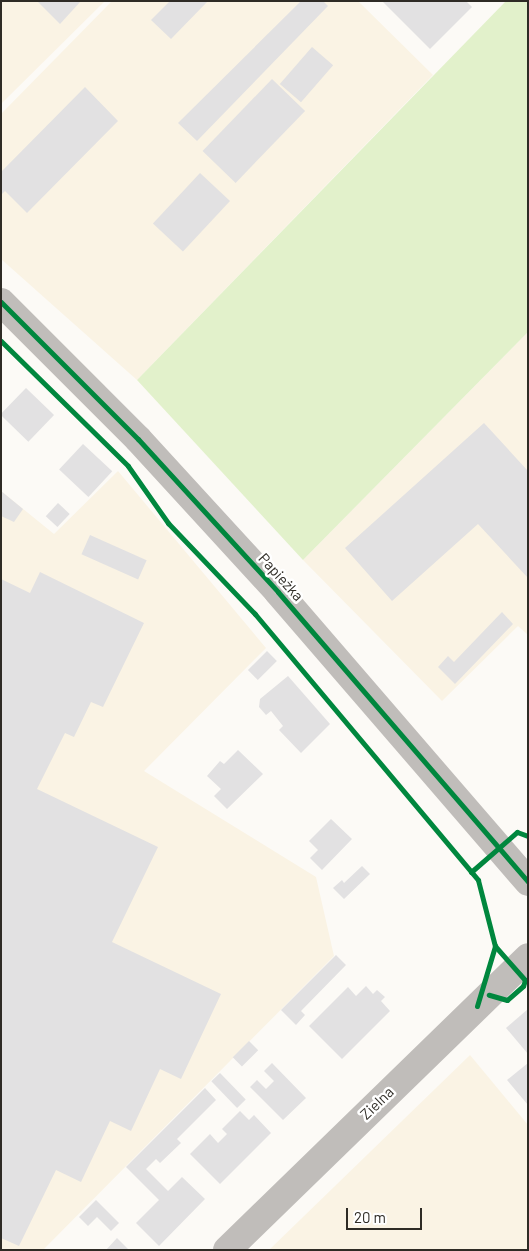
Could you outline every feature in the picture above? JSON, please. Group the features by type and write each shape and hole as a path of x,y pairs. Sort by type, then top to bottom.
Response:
{"street":[{"name":"Papieżka","path":"1,302 138,439 264,578 528,882"},
{"name":"Zielna","path":"227,1250 528,957"}],"shaded area":[{"path":"1,1 105,1 1,104"},
{"path":"112,1 358,1 433,75 137,380 1,259 1,114"},
{"path":"528,332 528,635 518,626 442,701 303,560"},
{"path":"118,471 266,648 144,771 316,877 334,956 43,1250 1,1250 1,491 54,534"},
{"path":"470,1055 528,1125 528,1250 269,1250"}],"green space":[{"path":"506,1 528,1 528,332 303,560 137,380"}],"building":[{"path":"37,1 81,1 60,24"},
{"path":"170,1 208,1 171,39 151,20"},
{"path":"301,1 323,1 328,6 197,141 178,123"},
{"path":"382,1 466,1 472,7 430,49"},
{"path":"312,47 333,65 301,102 280,84"},
{"path":"272,79 305,111 236,183 203,151"},
{"path":"85,87 118,121 27,213 5,191 1,195 1,172"},
{"path":"200,173 230,201 183,251 153,223"},
{"path":"26,388 54,415 28,442 1,415"},
{"path":"484,423 528,471 528,578 478,524 392,601 345,548"},
{"path":"83,444 112,471 88,497 59,470"},
{"path":"1,491 23,509 14,522 1,516"},
{"path":"58,503 70,514 57,527 46,516"},
{"path":"90,535 147,560 138,579 81,554"},
{"path":"40,572 144,623 103,707 91,702 74,737 65,733 37,789 158,847 112,942 221,994 181,1079 160,1069 131,1131 110,1121 81,1182 56,1170 19,1246 1,1238 1,579 30,593"},
{"path":"502,612 513,624 455,684 438,667 448,656 454,662"},
{"path":"267,651 277,661 258,680 248,670"},
{"path":"288,676 330,724 301,753 279,730 283,726 271,711 266,715 259,707 260,699"},
{"path":"238,750 263,774 227,809 214,796 221,789 207,776 220,761 224,764"},
{"path":"331,819 352,839 322,870 310,858 318,850 309,841"},
{"path":"362,866 370,874 344,899 333,888 342,880 344,883"},
{"path":"336,955 346,965 301,1011 305,1015 296,1025 281,1010"},
{"path":"366,986 373,994 377,990 385,997 381,1001 390,1011 342,1059 309,1026 348,987 356,996"},
{"path":"528,1009 528,1054 506,1028"},
{"path":"249,1041 258,1050 242,1066 233,1057"},
{"path":"272,1063 306,1098 283,1120 250,1087 257,1080 266,1089 274,1081 264,1071"},
{"path":"528,1063 528,1105 507,1080"},
{"path":"220,1073 246,1100 237,1108 211,1081"},
{"path":"205,1088 216,1100 177,1139 181,1143 160,1163 156,1159 146,1169 168,1191 182,1177 205,1199 159,1246 136,1223 159,1200 126,1167"},
{"path":"240,1111 249,1120 254,1115 271,1133 220,1184 190,1154 210,1134 218,1143 227,1134 222,1129"},
{"path":"96,1200 119,1223 111,1231 97,1217 88,1226 79,1217"},
{"path":"117,1238 129,1250 106,1250"}],"cycle path":[{"path":"1,302 138,439 278,592 528,882"},
{"path":"1,341 128,466 168,523 255,614 478,880 495,946 525,980 523,986 507,1000 489,995"},
{"path":"471,872 517,832 528,836"},
{"path":"477,1006 495,946"}]}
